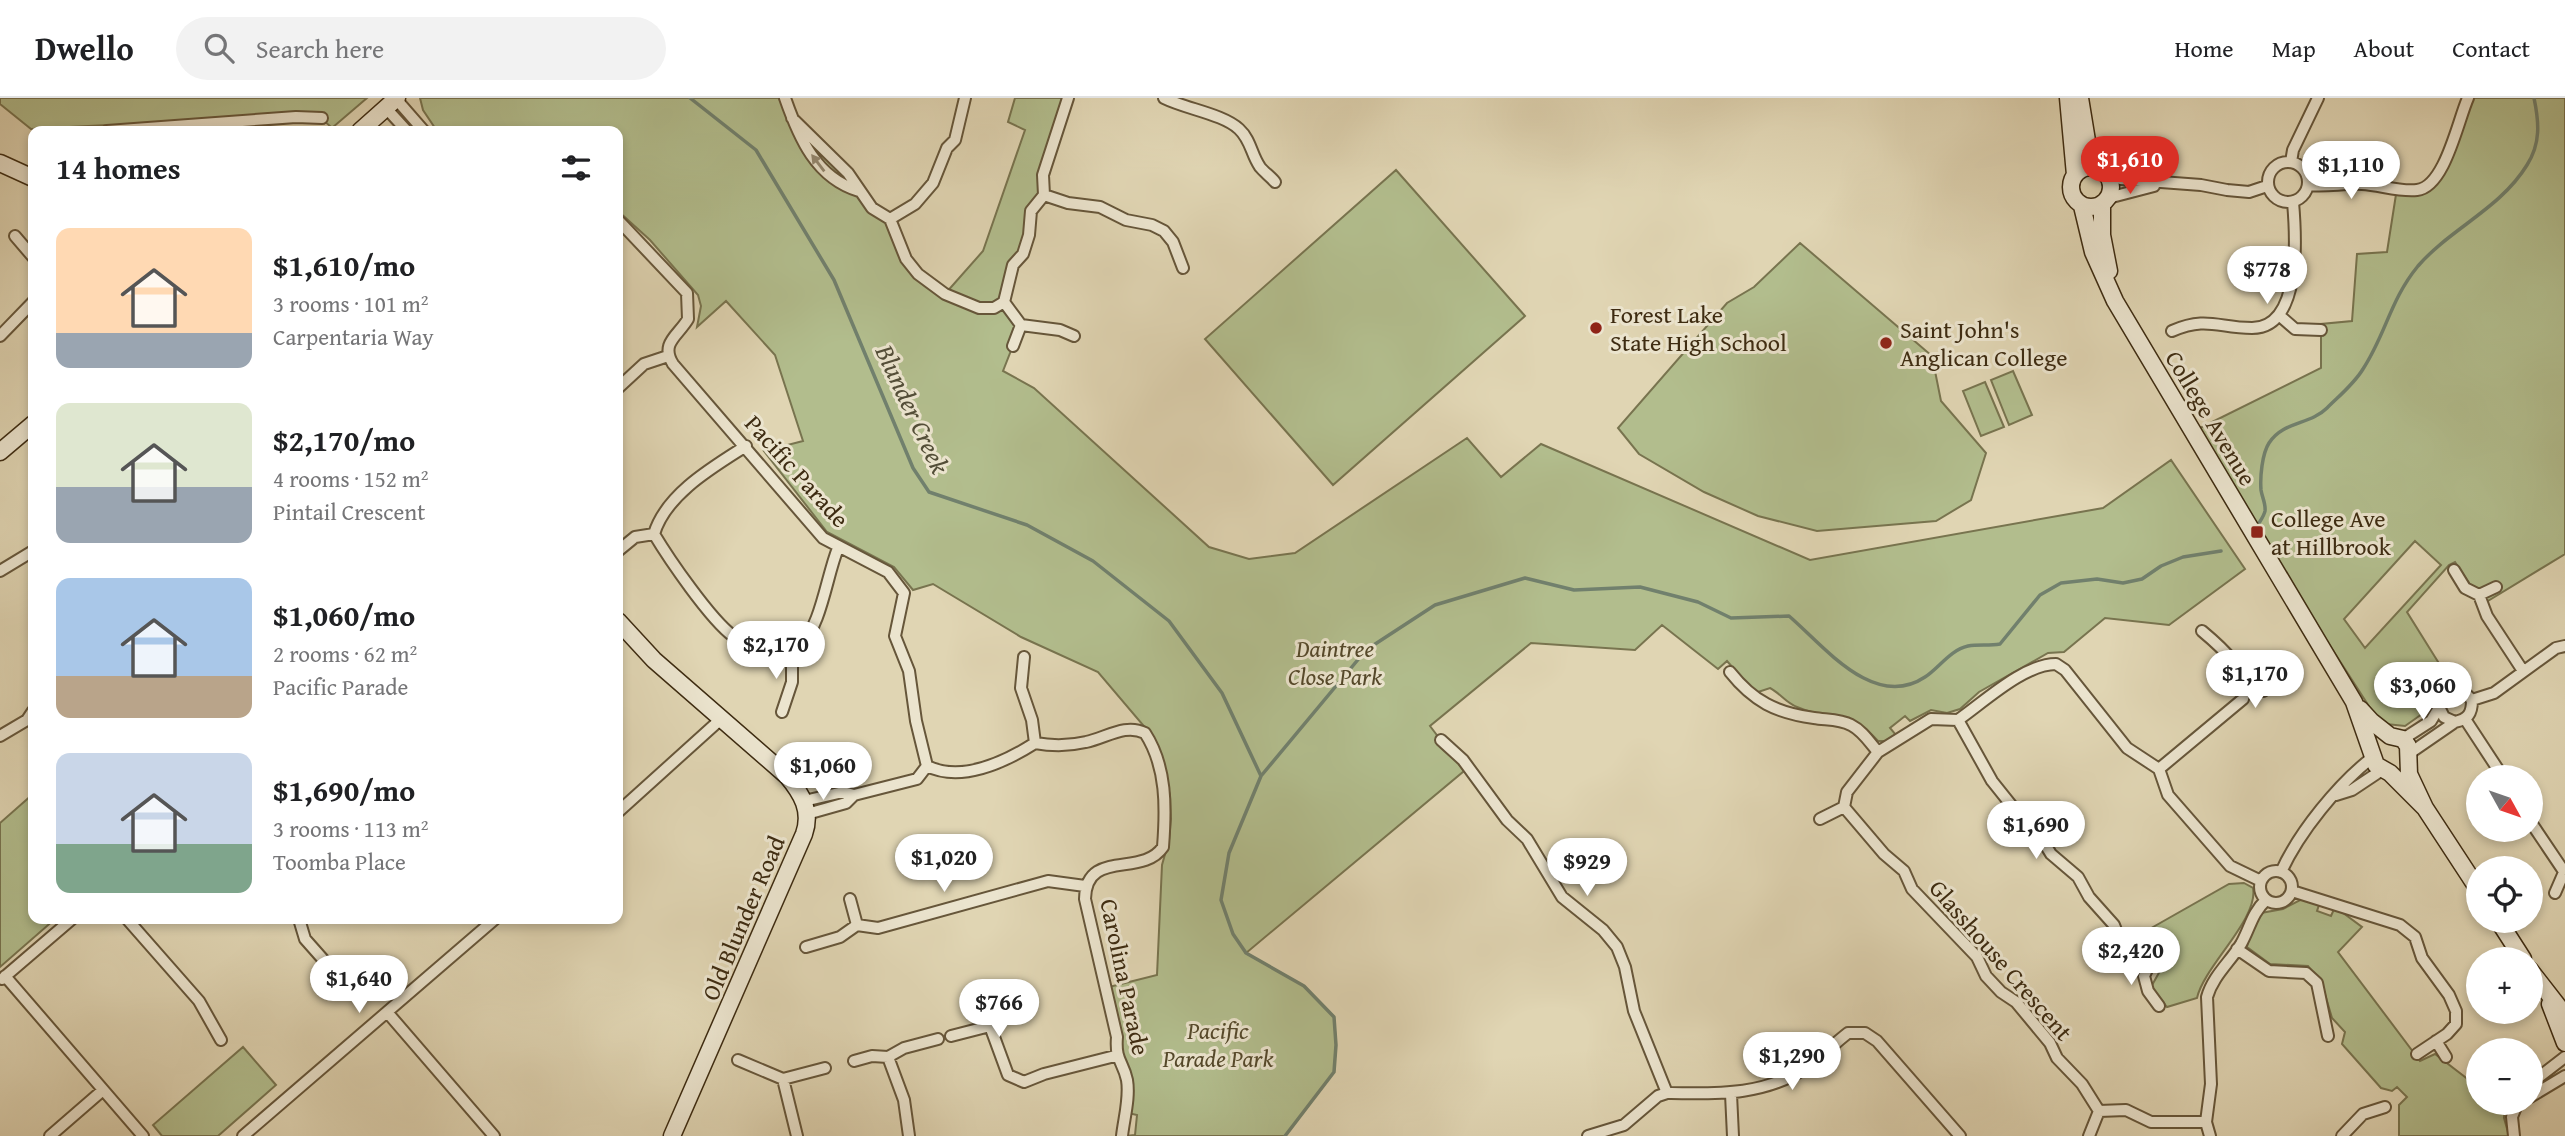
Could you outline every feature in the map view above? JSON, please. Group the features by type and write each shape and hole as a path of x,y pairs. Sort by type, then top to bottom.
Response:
{"street":[{"path":"785,98 803,142 832,180 859,191"},
{"path":"890,219 915,204 933,183 947,148 955,140 965,98"},
{"path":"792,118 831,155 872,208 890,219 906,259 918,274 945,294 979,308 994,308 1004,302 1013,265 1023,254 1029,235 1031,211 1044,195 1043,175 1068,98"},
{"path":"1164,98 1185,109 1223,118 1237,127 1248,138 1260,166 1275,182"},
{"name":"College Avenue","path":"2068,98 2075,175 2071,194 2082,206 2093,252 2115,301 2354,702 2380,763 2425,808"},
{"name":"College Avenue","path":"2080,98 2089,153 2111,186 2105,201 2102,235 2115,301"},
{"path":"2291,162 2293,150 2318,98"},
{"path":"2308,185 2331,188 2359,184 2418,190 2431,183 2439,173 2468,98"},
{"path":"365,126 393,102"},
{"path":"393,102 405,126"},
{"path":"393,102 419,126"},
{"path":"174,126 296,117 321,118"},
{"path":"2291,162 2306,172 2308,185 2302,197 2294,202 2279,201 2271,195 2267,186 2269,173 2274,167 2291,162"},
{"path":"0,163 28,176"},
{"path":"2075,175 2085,168 2101,170 2121,179 2164,184 2249,192 2267,186"},
{"path":"2082,206 2164,184"},
{"path":"1044,195 1068,203 1100,207 1126,220 1152,225 1164,231 1173,242 1183,268"},
{"path":"2172,331 2192,322 2252,328 2266,325 2280,316 2289,297 2292,279 2294,202"},
{"path":"623,225 687,293 688,319 671,339 668,356 644,364 623,383"},
{"path":"15,236 28,251"},
{"path":"1004,302 1021,325 1060,330 1074,336"},
{"path":"0,336 28,307"},
{"path":"2280,316 2295,329 2321,330"},
{"path":"1013,346 1021,325"},
{"name":"Pacific Parade","path":"668,356 823,538 888,572 904,593 895,636 909,671 916,722 928,766"},
{"path":"0,452 28,428"},
{"path":"654,534 665,511 708,470 746,446"},
{"path":"623,547 635,537 654,534"},
{"path":"654,534 730,634 741,640 792,653"},
{"path":"782,712 792,682 792,653 811,631 838,548"},
{"path":"0,571 28,554"},
{"path":"2454,570 2465,588 2479,595 2487,616 2523,671"},
{"path":"2479,595 2496,587"},
{"path":"623,626 654,660 787,776 806,808 846,803 854,795 918,779 928,766 954,774 1013,757 1035,743 1032,720 1021,688 1024,657"},
{"path":"2160,769 2243,699 2246,690 2245,681 2221,646 2202,631"},
{"path":"2472,700 2494,692 2556,648 2565,646"},
{"path":"1820,819 1844,807 1847,792 1878,752 1931,719 1958,720 1987,698 2039,666 2056,664 2065,670 2127,748 2160,769 2168,795 2230,866 2261,881"},
{"path":"1730,672 1749,696 1771,707 1810,718 1850,724 1861,731 1878,752"},
{"path":"2246,690 2263,691 2274,684"},
{"path":"2281,872 2288,857 2336,795 2352,790 2380,763 2380,740 2403,747 2460,721 2472,711 2472,700 2463,691 2449,691 2442,698 2440,709 2403,747 2399,771 2380,763"},
{"name":"College Avenue","path":"2354,702 2403,747 2409,774 2425,808 2466,871"},
{"path":"2440,709 2444,717 2460,721 2494,765"},
{"path":"623,807 721,719"},
{"path":"1958,720 1992,780 2012,806 2035,828 2051,854 2078,877 2089,897 2114,925 2124,950 2150,963 2144,976 2148,991 2159,1006"},
{"path":"0,736 28,721"},
{"name":"Carolina Parade","path":"1035,743 1052,746 1085,743 1126,729 1144,733 1150,742 1166,806 1163,847 1148,861 1099,870 1085,886 1085,899 1116,1037 1115,1056 1126,1076 1128,1091 1122,1136"},
{"path":"1441,740 1463,760 1507,820 1527,839 1562,897 1604,930 1617,947 1626,967 1634,1010 1667,1093"},
{"name":"Glasshouse Crescent","path":"1844,807 1884,854 1905,871 1912,889 1977,957 1986,976 2001,992 2016,1002 2050,1043 2067,1070 2082,1084 2099,1111"},
{"name":"Old Blunder Road","path":"672,1136 803,834 806,808"},
{"path":"2543,840 2564,870 2555,893"},
{"path":"2281,872 2290,879 2292,891 2281,902 2266,900 2260,891 2261,881 2268,873 2281,872"},
{"path":"806,947 840,937 857,925 878,928 1048,881 1085,886"},
{"path":"2292,891 2408,929 2415,937 2422,958 2449,995 2456,1011 2456,1024 2417,1054"},
{"path":"850,899 857,925"},
{"path":"2210,1136 2206,1122 2211,1084 2207,996 2210,984 2237,949 2255,911 2266,900"},
{"path":"66,924 3,979 144,1136"},
{"path":"131,924 199,1001 221,1040"},
{"path":"300,924 305,939 328,965"},
{"path":"243,1136 489,924"},
{"path":"2237,949 2269,971 2306,974 2316,983 2328,1036"},
{"path":"2543,989 2565,1015"},
{"path":"2545,992 2565,1044"},
{"path":"993,1000 995,1012 989,1026 1008,1075 1015,1080 1024,1082 1044,1074 1115,1056"},
{"path":"387,1012 494,1136"},
{"path":"951,1036 989,1026"},
{"path":"1588,1136 1624,1125 1658,1096 1667,1093 1731,1094 1759,1089 1810,1065 1848,1033 1865,1033 1877,1041 1960,1136"},
{"path":"855,1061 872,1056 888,1057 904,1048 938,1040"},
{"path":"2436,1041 2446,1057"},
{"path":"888,1057 904,1100 909,1136"},
{"path":"2543,1074 2565,1057"},
{"path":"738,1060 783,1079 825,1068"},
{"path":"2543,1089 2565,1076"},
{"path":"783,1079 797,1136"},
{"path":"50,1136 103,1090"},
{"path":"1731,1094 1733,1136"},
{"path":"2342,1136 2364,1114 2385,1107"},
{"path":"2089,1136 2099,1111 2126,1111 2151,1122 2206,1122"},
{"path":"2513,1115 2514,1136"}],"green space":[{"path":"0,98 367,98 334,126 330,126 321,118 168,126 28,127 0,104"},
{"name":"Daintree Close Park","path":"420,98 785,98 792,118 859,191 890,219 906,259 945,294 983,251 1025,130 1008,122 1015,98 1068,98 1044,195 1031,211 1004,302 1021,325 1003,371 1034,388 1209,547 1249,559 1295,553 1467,438 1501,477 1541,444 1810,560 2103,508 2171,460 2245,569 2169,625 2105,618 2064,652 2048,653 1979,692 1960,709 1947,713 1931,710 1910,721 1905,716 1890,728 1896,735 1886,741 1878,741 1867,730 1849,720 1810,712 1793,705 1770,688 1755,693 1727,661 1718,669 1662,625 1635,650 1531,643 1430,726 1464,771 1246,953 1304,986 1334,1017 1334,1072 1285,1136 1126,1136 1135,1135 1137,1115 1128,1113 1109,987 1157,975 1162,865 1171,819 1170,795 1154,738 1098,672 1021,637 933,584 913,590 894,567 827,532 764,451 803,441 775,355 726,301 697,327 701,306 698,295 650,240 623,216 623,126 434,126 423,110"},
{"path":"2468,98 2565,98 2565,554 2483,604 2455,562 2449,565 2407,612 2450,681 2436,694 2432,707 2405,726 2386,724 2374,714 2192,432 2321,368 2321,324 2352,321 2357,254 2387,252 2397,188 2431,183","holes":["2415,541 2441,565 2365,648 2344,619"]},
{"path":"1396,170 1525,316 1333,485 1205,339"},
{"path":"1800,243 1932,356 1941,401 1986,453 1971,500 1936,521 1817,531 1758,516 1704,492 1639,454 1618,428 1727,303 1754,287"},
{"path":"2013,371 2032,415 2009,425 1991,380"},
{"path":"1985,382 2004,427 1981,436 1963,391"},
{"path":"28,798 28,924 49,924 0,967 0,823"},
{"path":"2244,883 2253,888 2253,900 2248,914 2202,985 2197,998 2167,1007 2151,987 2165,962 2163,952 2139,935 2229,884"},
{"path":"2304,898 2320,902 2317,911 2331,916 2335,907 2362,927 2338,952 2420,1061 2435,1054 2466,1078 2466,1115 2504,1115 2509,1136 2399,1136 2399,1105 2407,1097 2397,1087 2392,1091 2381,1088 2342,1044 2345,1032 2332,1018 2322,984 2308,966 2270,964 2247,947 2249,935 2261,913 2283,909"},
{"path":"243,1047 276,1085 218,1136 162,1136 153,1125"}],"waterway":[{"name":"Blunder Creek","path":"690,98 756,150 834,280 913,468 929,492 1027,525 1093,561 1169,621 1222,693 1261,776 1229,853 1221,900 1233,934 1246,953 1304,986 1334,1017 1334,1072 1285,1136"},
{"path":"2258,525 2265,511 2261,479 2263,459 2269,443 2289,427 2313,418 2351,385 2371,356 2401,292 2418,266 2516,180 2532,157 2537,140 2538,124 2534,98"},
{"path":"1261,776 1366,650 1435,605 1525,578 1574,590 1640,587 1698,602 1731,618 1789,616 1851,670 1869,681 1887,686 1906,685 1925,677 1962,648 2000,644 2040,595 2061,583 2097,579 2123,583 2142,579 2161,566 2183,557 2221,551"}],"place":[{"name":"Forest Lake State High School","path":"1596,328"},
{"name":"Saint John's Anglican College","path":"1886,343"},
{"name":"College Ave at Hillbrook","path":"2257,532"}],"park label":[{"name":"Pacific Parade Park","path":"1218,1044"}]}
